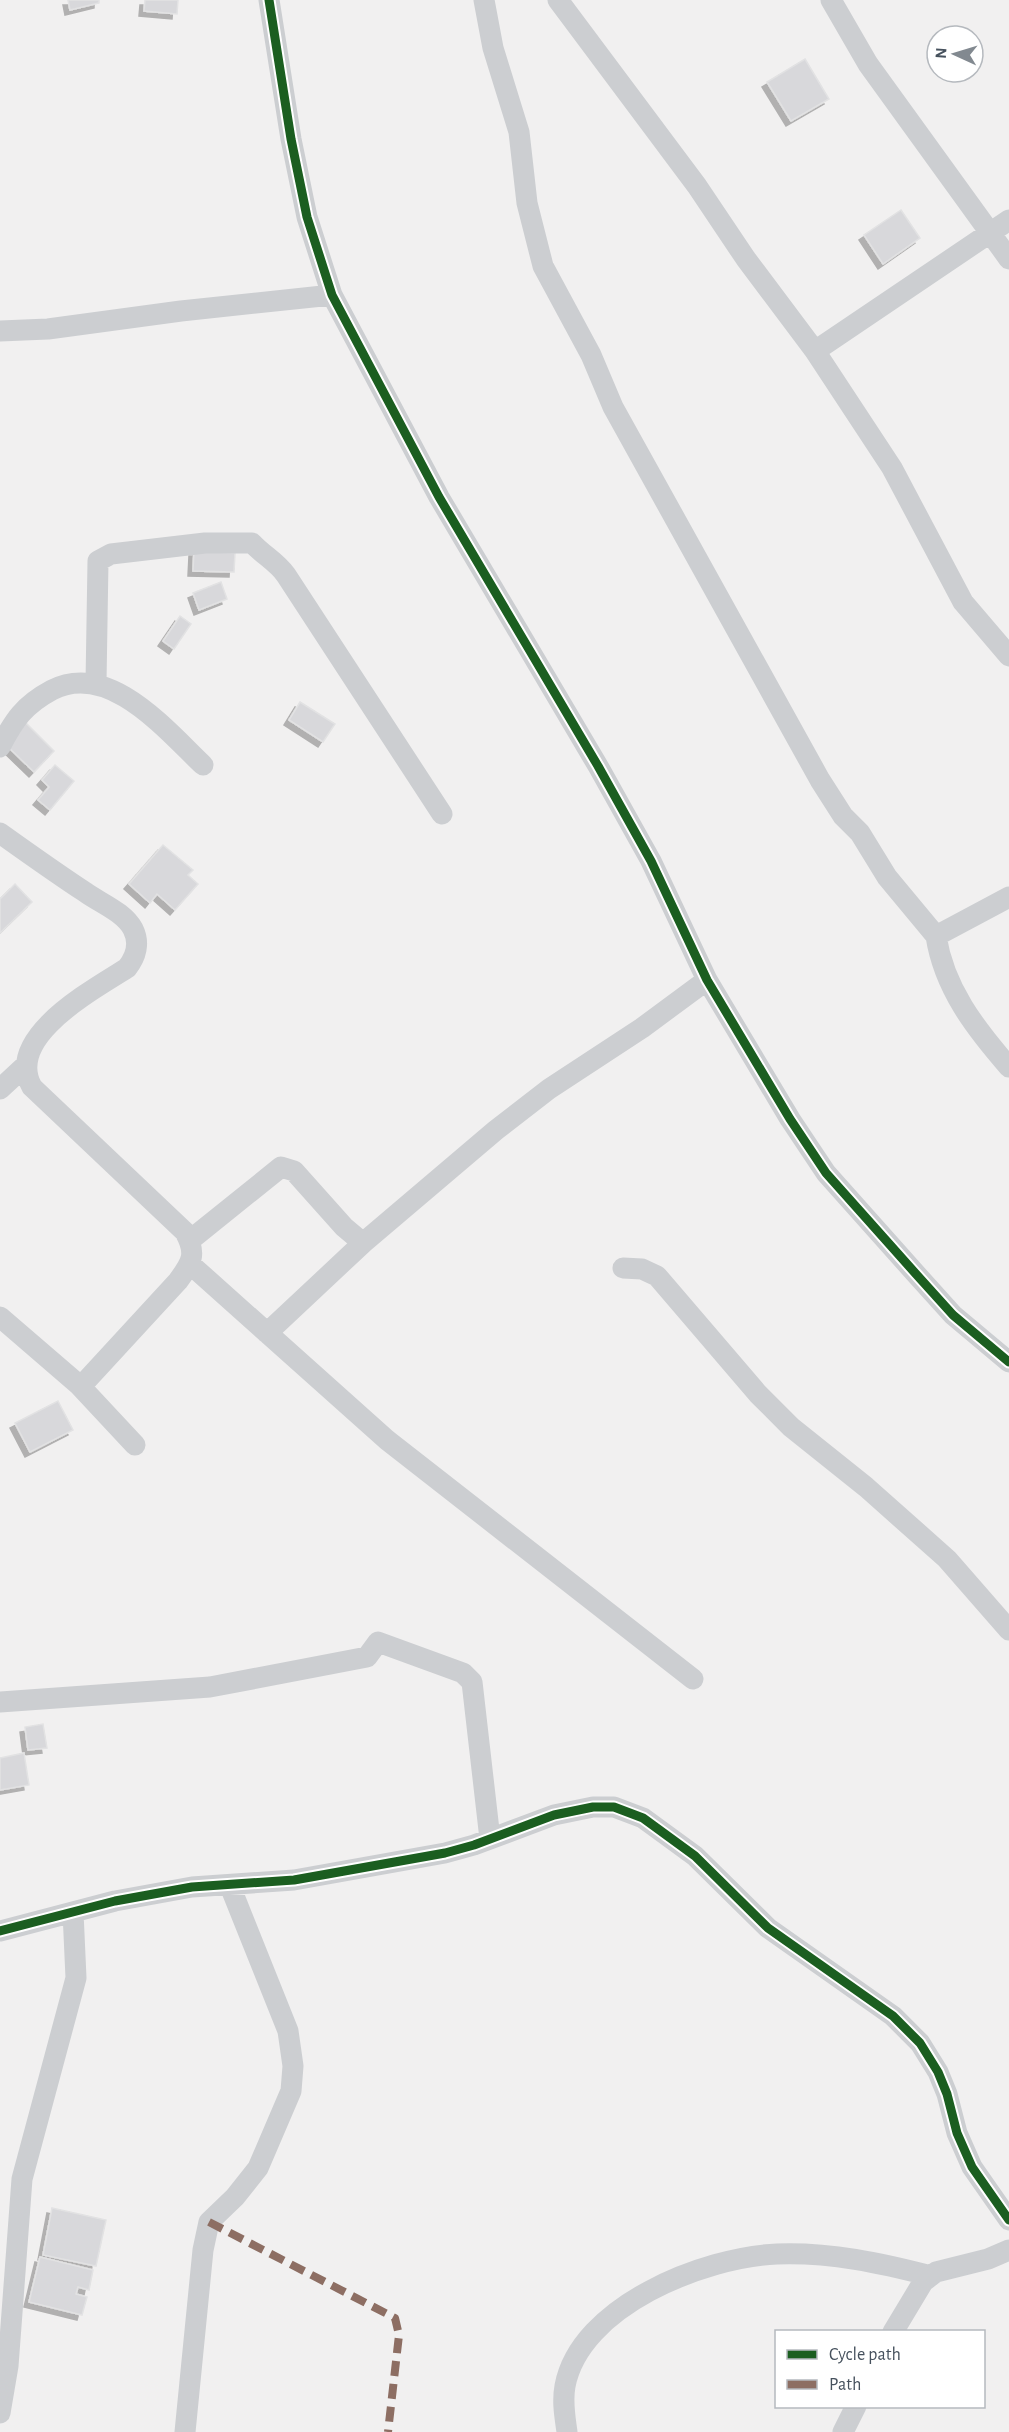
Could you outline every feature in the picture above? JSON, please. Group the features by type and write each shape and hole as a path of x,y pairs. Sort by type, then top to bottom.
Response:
{"street":[{"path":"269,0 280,76 307,217 332,295 439,497 598,766 645,852 707,980 754,1061 826,1173 953,1315 1009,1362"},
{"path":"484,0 493,48 519,132 527,203 543,266 591,355 613,406 830,797 843,816 860,833 887,877 936,936 940,960 956,997 982,1037 1009,1067"},
{"path":"558,0 698,186 746,259 815,351 891,468 963,602 1009,656"},
{"path":"831,0 867,64 1009,260"},
{"path":"815,351 1009,220"},
{"path":"0,331 48,329 181,311 332,295"},
{"path":"96,683 99,561 111,554 205,543 252,543 268,559 278,564 286,575 442,814"},
{"path":"0,747 10,727 25,707 39,697 75,682 96,683 115,691 152,716 203,765"},
{"path":"0,833 126,920 133,929 136,939 134,960 127,968 66,1009 36,1039 28,1052 27,1076 32,1087 185,1232 193,1247 190,1264 178,1281 85,1382 79,1385"},
{"path":"936,936 1009,897"},
{"path":"267,1333 363,1243 496,1130 540,1096 642,1028 707,980"},
{"path":"0,1089 26,1065"},
{"path":"189,1241 281,1167 294,1171 344,1227 363,1243"},
{"path":"190,1264 387,1440 693,1679"},
{"path":"623,1268 642,1269 657,1276 758,1394 791,1427 866,1487 947,1558 1009,1630"},
{"path":"0,1317 79,1385 135,1445"},
{"path":"0,1702 210,1687 367,1657 378,1642 463,1673 472,1682 490,1839"},
{"path":"0,1931 115,1901 192,1887 294,1880 445,1853 554,1815 593,1807 614,1807 643,1818 695,1856 768,1928 893,2016 920,2043 938,2072 947,2094 957,2133 972,2167 1009,2220"},
{"path":"185,2432 203,2250 209,2222 235,2197 258,2168 291,2091 293,2066 288,2031 230,1886"},
{"path":"0,2412 8,2366 22,2179 76,1978 73,1912"},
{"path":"894,2330 918,2289 936,2272 988,2259 1009,2250"},
{"path":"567,2432 563,2405 565,2385 573,2363 590,2336 622,2307 697,2270 731,2261 777,2254 872,2261 931,2276"},
{"path":"843,2432 855,2408"}],"building":[{"path":"68,0 99,0 99,3 70,10"},
{"path":"145,0 178,0 177,14 144,11"},
{"path":"805,59 829,99 791,121 767,82"},
{"path":"901,210 920,238 883,264 864,235"},
{"path":"194,551 235,553 234,572 193,571"},
{"path":"221,582 227,599 199,610 193,593"},
{"path":"180,616 191,624 174,649 163,641"},
{"path":"300,702 335,724 323,742 289,720"},
{"path":"22,719 54,751 34,772 1,740"},
{"path":"55,765 74,781 50,810 38,800 49,787 42,780"},
{"path":"163,845 193,870 188,875 198,884 175,910 157,894 150,903 129,884"},
{"path":"15,884 32,902 0,933 0,899"},
{"path":"58,1401 73,1430 30,1452 15,1423"},
{"path":"43,1724 47,1748 28,1750 25,1727"},
{"path":"24,1753 29,1785 0,1790 0,1758"},
{"path":"52,2208 106,2220 96,2266 43,2255"},
{"path":"40,2257 93,2270 89,2290 78,2287 76,2294 87,2297 82,2315 29,2302"}],"marked path":[{"path":"209,2222 395,2318 399,2335 388,2432"}],"cycle path":[{"path":"269,0 291,139 307,217 332,295 439,497 598,766 651,861 707,980 790,1119 826,1173 916,1274 953,1315 1009,1362"},
{"path":"0,1931 115,1901 192,1887 294,1880 445,1853 474,1845 554,1815 593,1807 614,1807 643,1818 695,1856 768,1928 893,2016 920,2043 938,2072 947,2094 957,2133 972,2167 1009,2220"}]}
